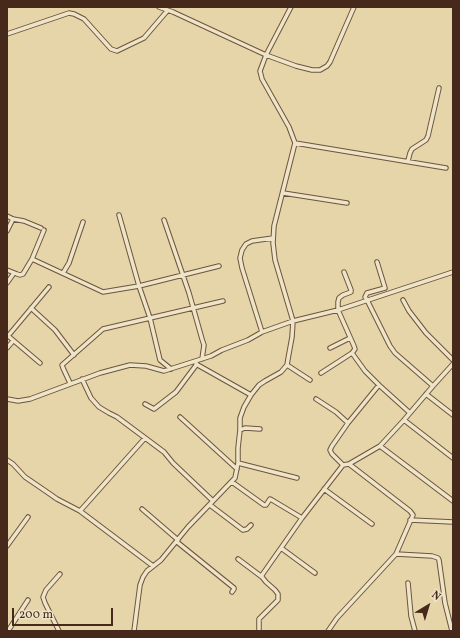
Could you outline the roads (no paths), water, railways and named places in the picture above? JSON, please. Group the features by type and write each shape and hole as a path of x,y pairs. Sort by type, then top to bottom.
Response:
{"street":[{"path":"159,7 266,55 312,70 320,70 327,66 330,62 354,7"},
{"path":"134,631 140,585 143,577 147,571 162,560 188,527 235,478 238,463 240,418 244,407 259,385 281,372 287,365 293,321 275,260 273,238 274,226 295,143 289,127 262,79 260,71 266,55 291,7"},
{"path":"7,34 69,13 84,19 111,49 117,51 144,38 168,10"},
{"path":"408,161 412,149 426,140 428,136 439,88"},
{"path":"295,143 446,168"},
{"path":"283,193 347,203"},
{"path":"119,215 139,286 150,318 160,360 171,369"},
{"path":"7,216 42,229 32,259 23,274 20,275 7,270"},
{"path":"7,231 13,219"},
{"path":"164,220 183,275 204,345 202,359"},
{"path":"63,273 69,263 83,222"},
{"path":"262,332 240,258 242,250 246,244 252,241 273,238"},
{"path":"32,259 103,292 139,286 219,266"},
{"path":"377,262 385,288 367,293 365,296 366,300 395,353 433,386"},
{"path":"321,373 352,353 354,349 338,310 339,298 351,292 344,272"},
{"path":"7,399 18,401 30,399 70,383 130,365 146,366 164,372 211,356 248,340 262,332 293,321 338,310 453,272"},
{"path":"7,283 14,273"},
{"path":"40,363 7,336 49,287"},
{"path":"403,300 409,311 426,333 453,360"},
{"path":"70,383 62,368 62,365 103,329 223,301"},
{"path":"31,308 54,330 74,355"},
{"path":"330,348 350,338"},
{"path":"7,348 13,341"},
{"path":"352,353 365,371 379,386 410,412"},
{"path":"193,362 251,395"},
{"path":"145,404 154,409 160,405 176,392 197,364"},
{"path":"262,577 302,518 343,465 349,464 380,446 453,364"},
{"path":"287,365 310,380"},
{"path":"448,369 453,373"},
{"path":"82,379 91,398 99,407 117,417 164,452 212,501"},
{"path":"343,465 330,450 348,423 379,386"},
{"path":"426,394 453,415"},
{"path":"316,399 336,412 348,423"},
{"path":"180,417 237,469"},
{"path":"404,420 453,458"},
{"path":"240,430 245,428 260,429"},
{"path":"80,511 145,438"},
{"path":"380,446 453,501"},
{"path":"7,460 13,464 24,477 57,499 80,511 153,566"},
{"path":"238,463 297,478"},
{"path":"328,631 337,618 396,554 413,514 349,464"},
{"path":"232,482 264,505 266,505 270,499 302,518"},
{"path":"324,489 372,524"},
{"path":"210,505 243,530 247,529 251,525"},
{"path":"142,509 234,588 232,592"},
{"path":"7,546 28,517"},
{"path":"410,520 453,522"},
{"path":"281,548 315,573"},
{"path":"396,554 432,556 438,558 445,603 452,631"},
{"path":"238,559 262,577 278,594 278,600 259,619 260,630"},
{"path":"59,631 43,597 46,590 60,574"},
{"path":"408,583 411,616 416,631"},
{"path":"8,631 28,600"}]}
